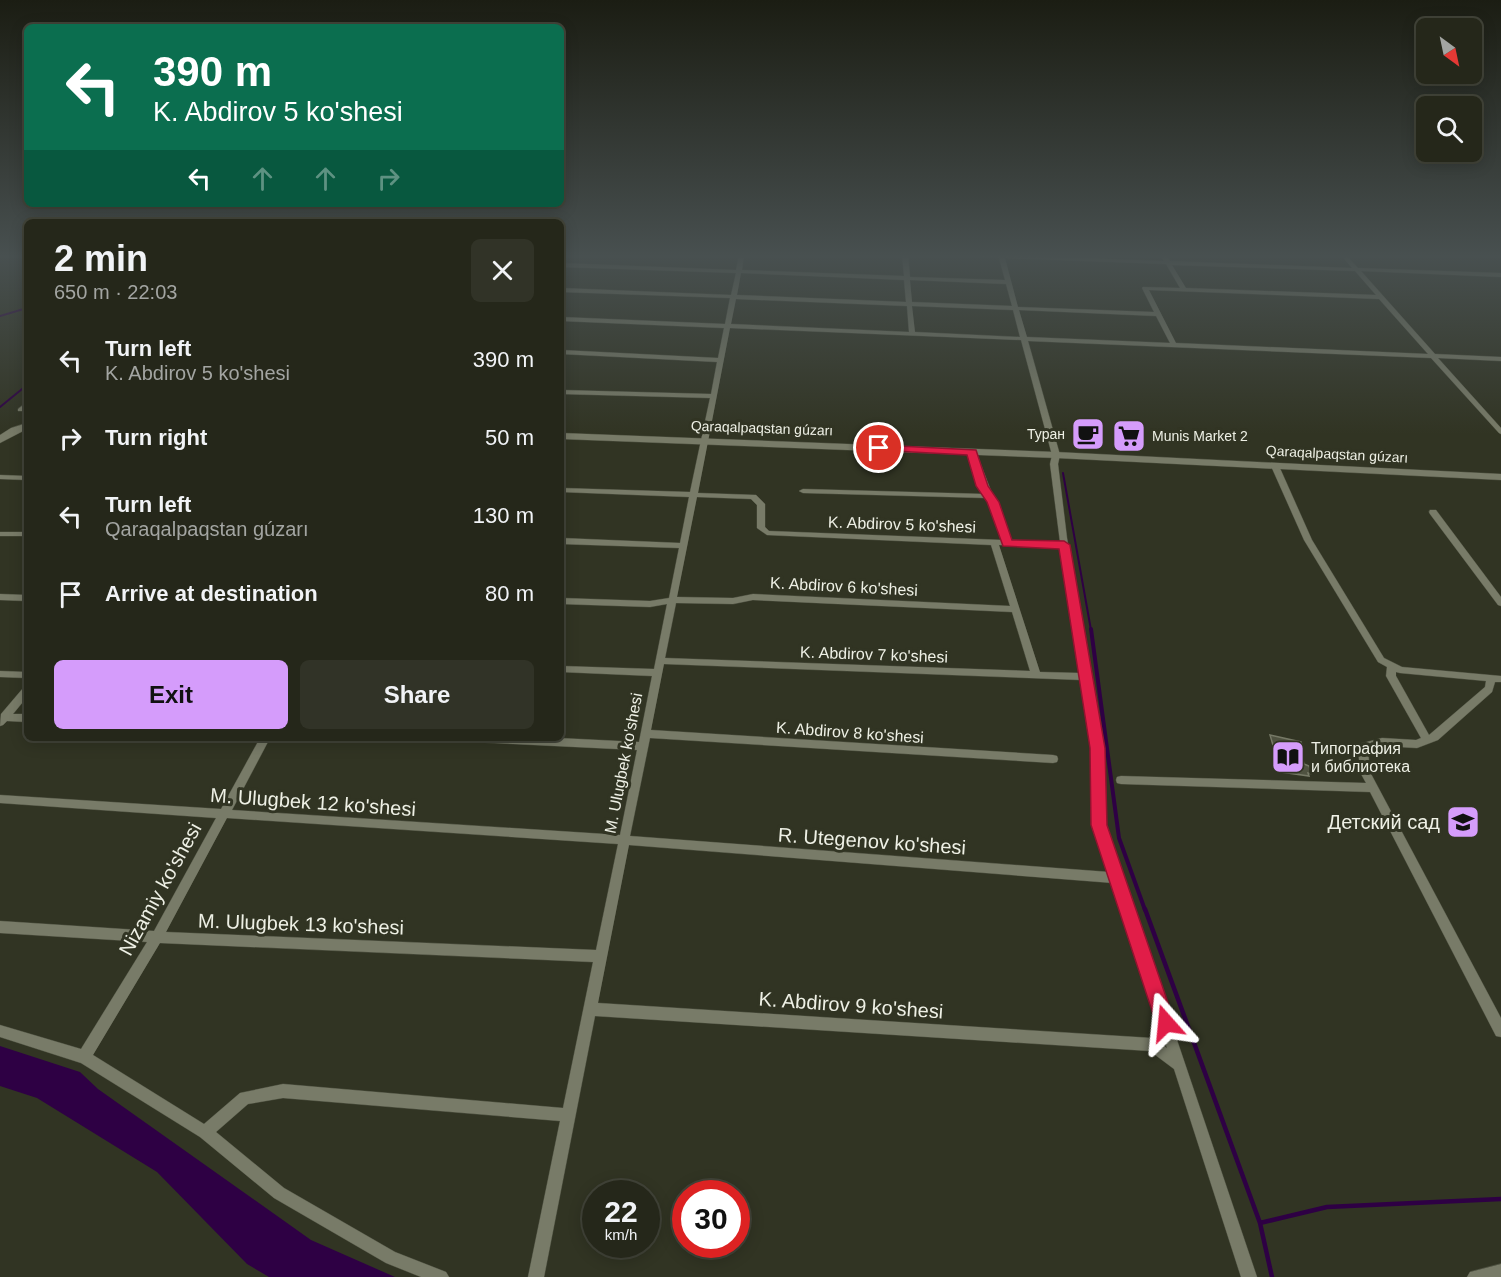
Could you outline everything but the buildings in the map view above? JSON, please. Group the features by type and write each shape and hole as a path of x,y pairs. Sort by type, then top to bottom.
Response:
{"street":[{"name":"M. Ulugbek ko'shesi","path":"536,1277 730,315"},
{"path":"910,315 912,334"},
{"path":"1018,315 1056,455 1054,464 1064,545 1097,748 1099,825 1249,1277"},
{"path":"1158,315 1174,345"},
{"path":"1397,315 1501,432"},
{"path":"564,319 1501,359"},
{"path":"564,352 721,360"},
{"path":"564,393 714,396"},
{"path":"20,410 24,407"},
{"path":"0,440 24,428"},
{"name":"Qaraqalpaqstan gúzarı","path":"564,436 1056,455 1501,477"},
{"path":"972,452 982,486 990,496 1007,543"},
{"path":"1275,466 1308,540 1381,660 1400,670 1496,679 1489,689 1434,737 1417,744 1382,742 1362,747 1365,772 1501,1031"},
{"path":"0,477 24,478"},
{"path":"564,490 694,494"},
{"path":"803,491 990,496"},
{"name":"K. Abdirov 5 ko'shesi","path":"694,494 753,497 762,504 761,528 767,533 1064,545"},
{"path":"1432,512 1501,603"},
{"path":"0,534 24,534"},
{"path":"564,541 684,546"},
{"path":"994,543 1036,675"},
{"path":"0,597 24,598"},
{"name":"K. Abdirov 6 ko'shesi","path":"564,601 650,604 673,600 733,602 753,597 1015,609"},
{"name":"K. Abdirov 7 ko'shesi","path":"660,661 1086,677"},
{"path":"1392,667 1391,676 1426,740"},
{"path":"564,669 657,674"},
{"path":"0,674 24,675"},
{"path":"2,720 24,694"},
{"path":"2,720 24,718"},
{"name":"K. Abdirov 8 ko'shesi","path":"646,734 1053,759"},
{"name":"Nizamiy ko'shesi","path":"84,1058 157,937 263,741"},
{"path":"537,741 643,746"},
{"path":"1121,780 1374,788"},
{"name":"M. Ulugbek 12 ko'shesi","path":"0,799 624,840"},
{"name":"R. Utegenov ko'shesi","path":"624,840 1118,878"},
{"name":"M. Ulugbek 13 ko'shesi","path":"0,927 157,937 600,956"},
{"name":"K. Abdirov 9 ko'shesi","path":"589,1009 1111,1041 1152,1045 1179,1065"},
{"path":"0,1031 84,1058 205,1132 279,1193 391,1258 441,1277"},
{"path":"205,1132 245,1098 283,1091 568,1115"},
{"path":"1475,1277 1501,1272"}],"shaded area":[{"path":"0,1046 80,1072 98,1089 311,1240 395,1277 269,1277 247,1264 157,1172 37,1098 0,1086"}],"waterway":[{"path":"0,316 5,315"},
{"path":"0,407 24,387"},
{"path":"1063,473 1091,630"},
{"path":"1091,629 1119,838 1145,910"},
{"path":"1145,909 1260,1223"},
{"path":"1260,1223 1327,1207 1501,1199"},
{"path":"1260,1223 1272,1277"}],"place":[{"name":"Туран","path":"1088,434"},
{"name":"Munis Market 2","path":"1129,436"},
{"name":"Типография и библиотека","path":"1288,757"},
{"name":"Детский сад","path":"1463,822"}],"route":[{"path":"879,448 972,452 982,486 997,511 1007,543 1064,545 1097,748 1099,825 1166,1023"}]}
